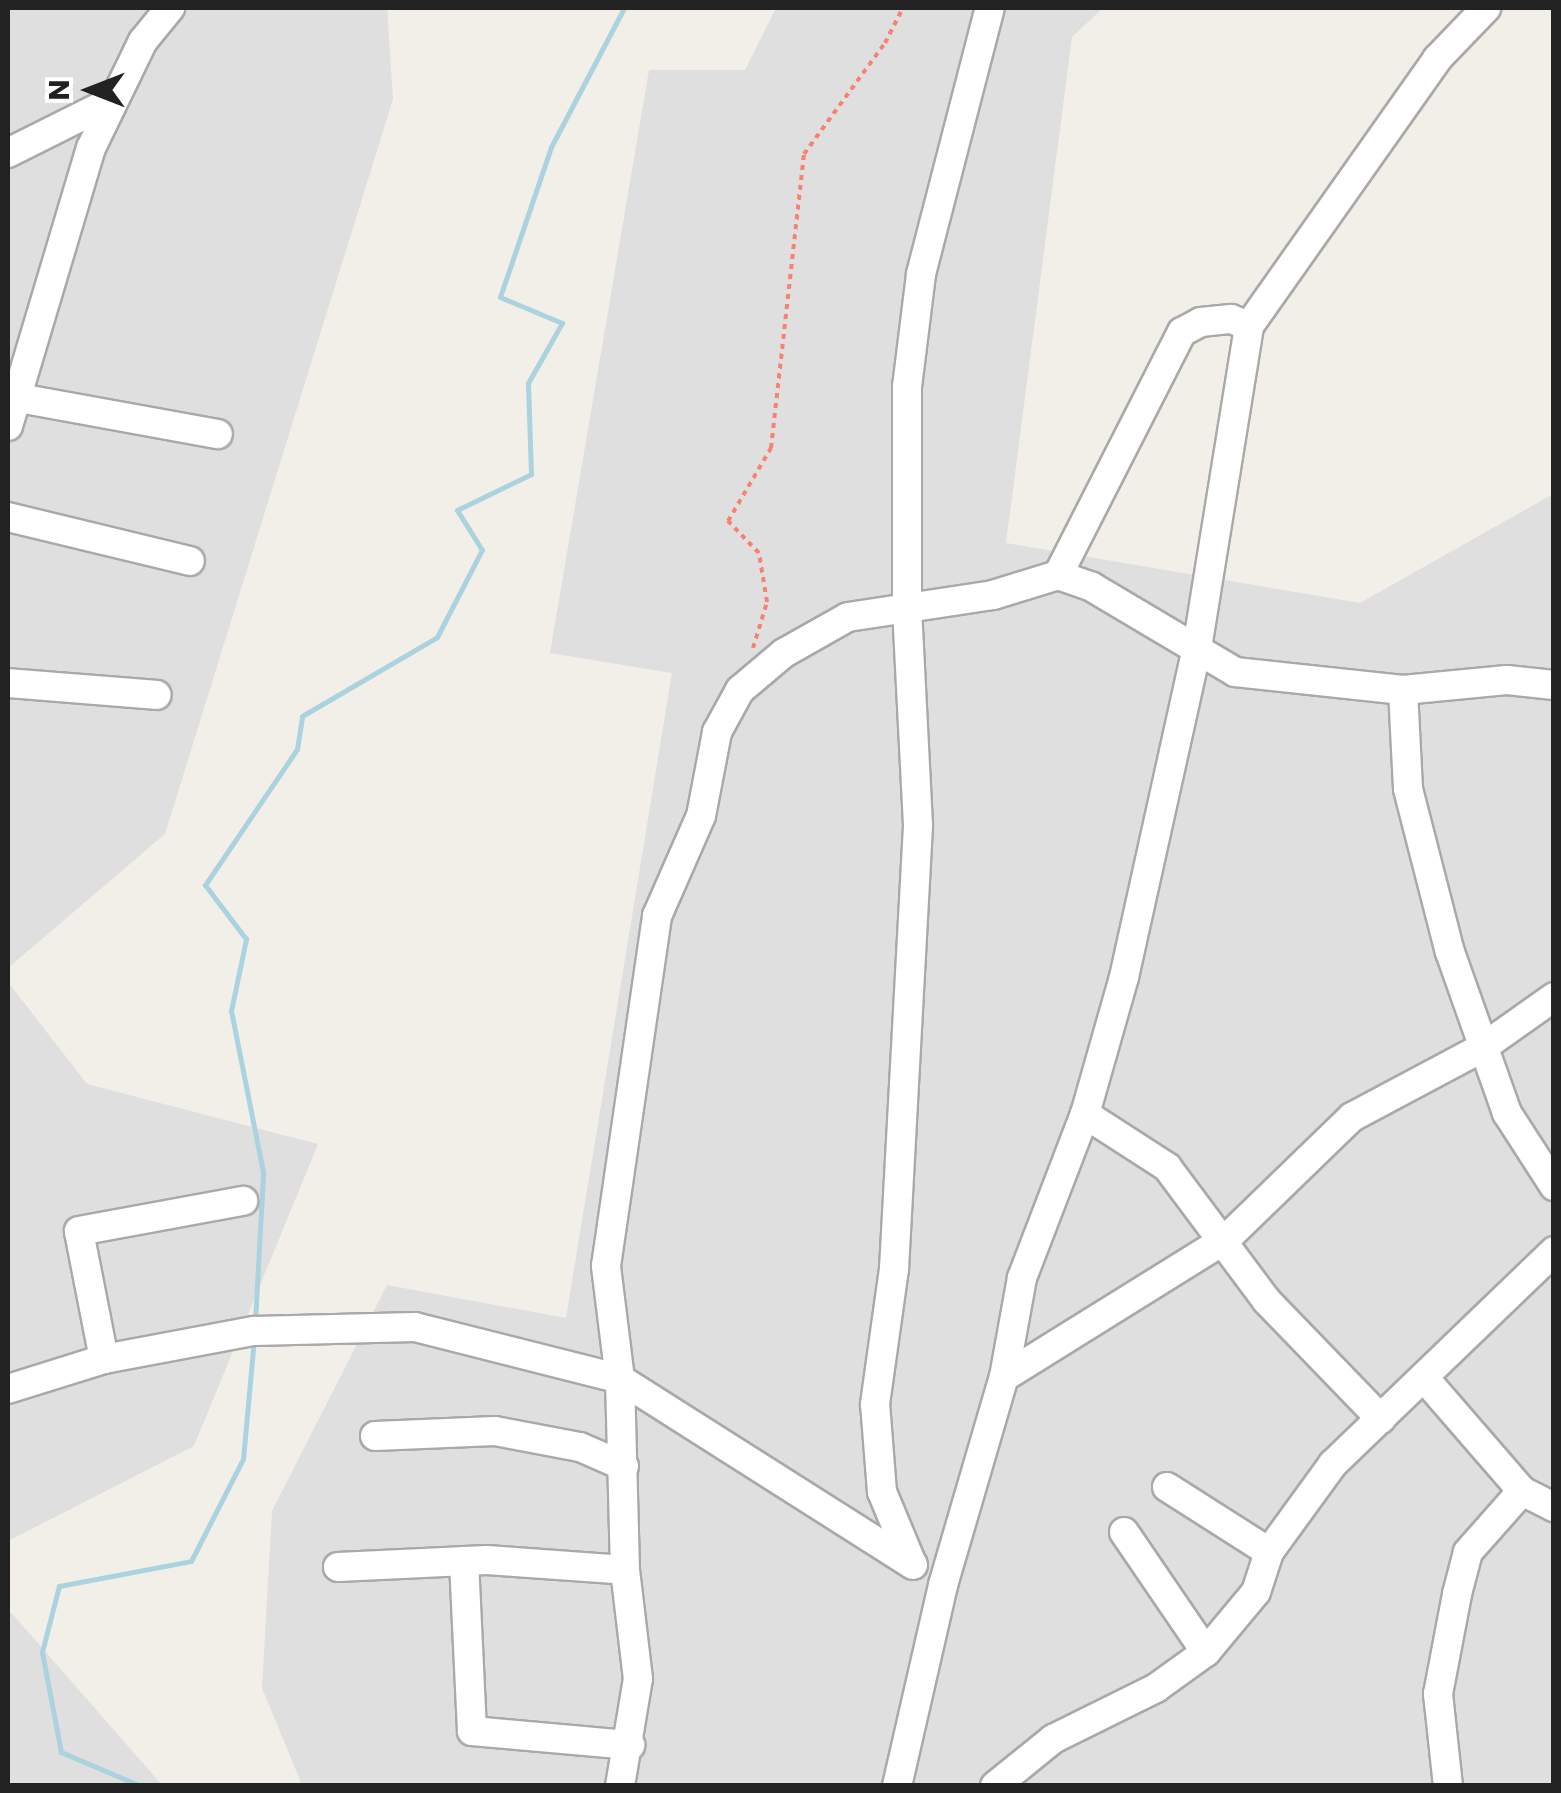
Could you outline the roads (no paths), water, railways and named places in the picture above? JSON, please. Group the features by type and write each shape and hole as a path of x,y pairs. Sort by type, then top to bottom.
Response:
{"street":[{"path":"8,426 110,102 170,8"},
{"path":"912,1564 882,1492 875,1404 894,1269 918,825 908,609 907,388 921,274 990,8"},
{"path":"897,1786 943,1585 1004,1377 1022,1278 1085,1114 1124,976 1197,648 1249,326 1436,58 1486,8"},
{"path":"8,152 110,102"},
{"path":"1058,576 1182,332 1201,322 1231,319 1249,326"},
{"path":"19,398 218,434"},
{"path":"8,518 190,561"},
{"path":"620,1786 638,1680 625,1570 620,1379 606,1266 656,916 701,816 718,732 740,690 784,653 848,617 994,595 1058,576 1092,587 1235,672 1402,690 1507,680 1554,685"},
{"path":"8,683 156,695"},
{"path":"1402,690 1408,790 1450,952 1507,1113 1554,1186"},
{"path":"1004,1377 1226,1239 1352,1117 1482,1048 1554,997"},
{"path":"1085,1114 1167,1167 1226,1239 1267,1301 1381,1418"},
{"path":"104,1359 79,1231 243,1201"},
{"path":"995,1786 1053,1739 1156,1688 1206,1652 1256,1592 1269,1552 1333,1464 1426,1380 1554,1251"},
{"path":"8,1389 104,1359 254,1332 416,1327 620,1379 943,1585"},
{"path":"1426,1380 1522,1492 1554,1507"},
{"path":"375,1436 494,1431 580,1447 624,1466"},
{"path":"1167,1486 1269,1552"},
{"path":"1448,1786 1438,1694 1457,1594 1468,1552 1522,1492"},
{"path":"1124,1532 1206,1652"},
{"path":"338,1567 464,1561 625,1570"},
{"path":"464,1561 472,1731 630,1745"}],"waterway":[{"path":"255,1322 263,1172 231,1011 246,939 205,885 297,749 302,716 437,637 482,550 457,510 531,474 528,383 562,323 500,297 551,147 624,8"},
{"path":"141,1786 61,1752 42,1652 59,1586 191,1561 243,1459 254,1338"}]}
